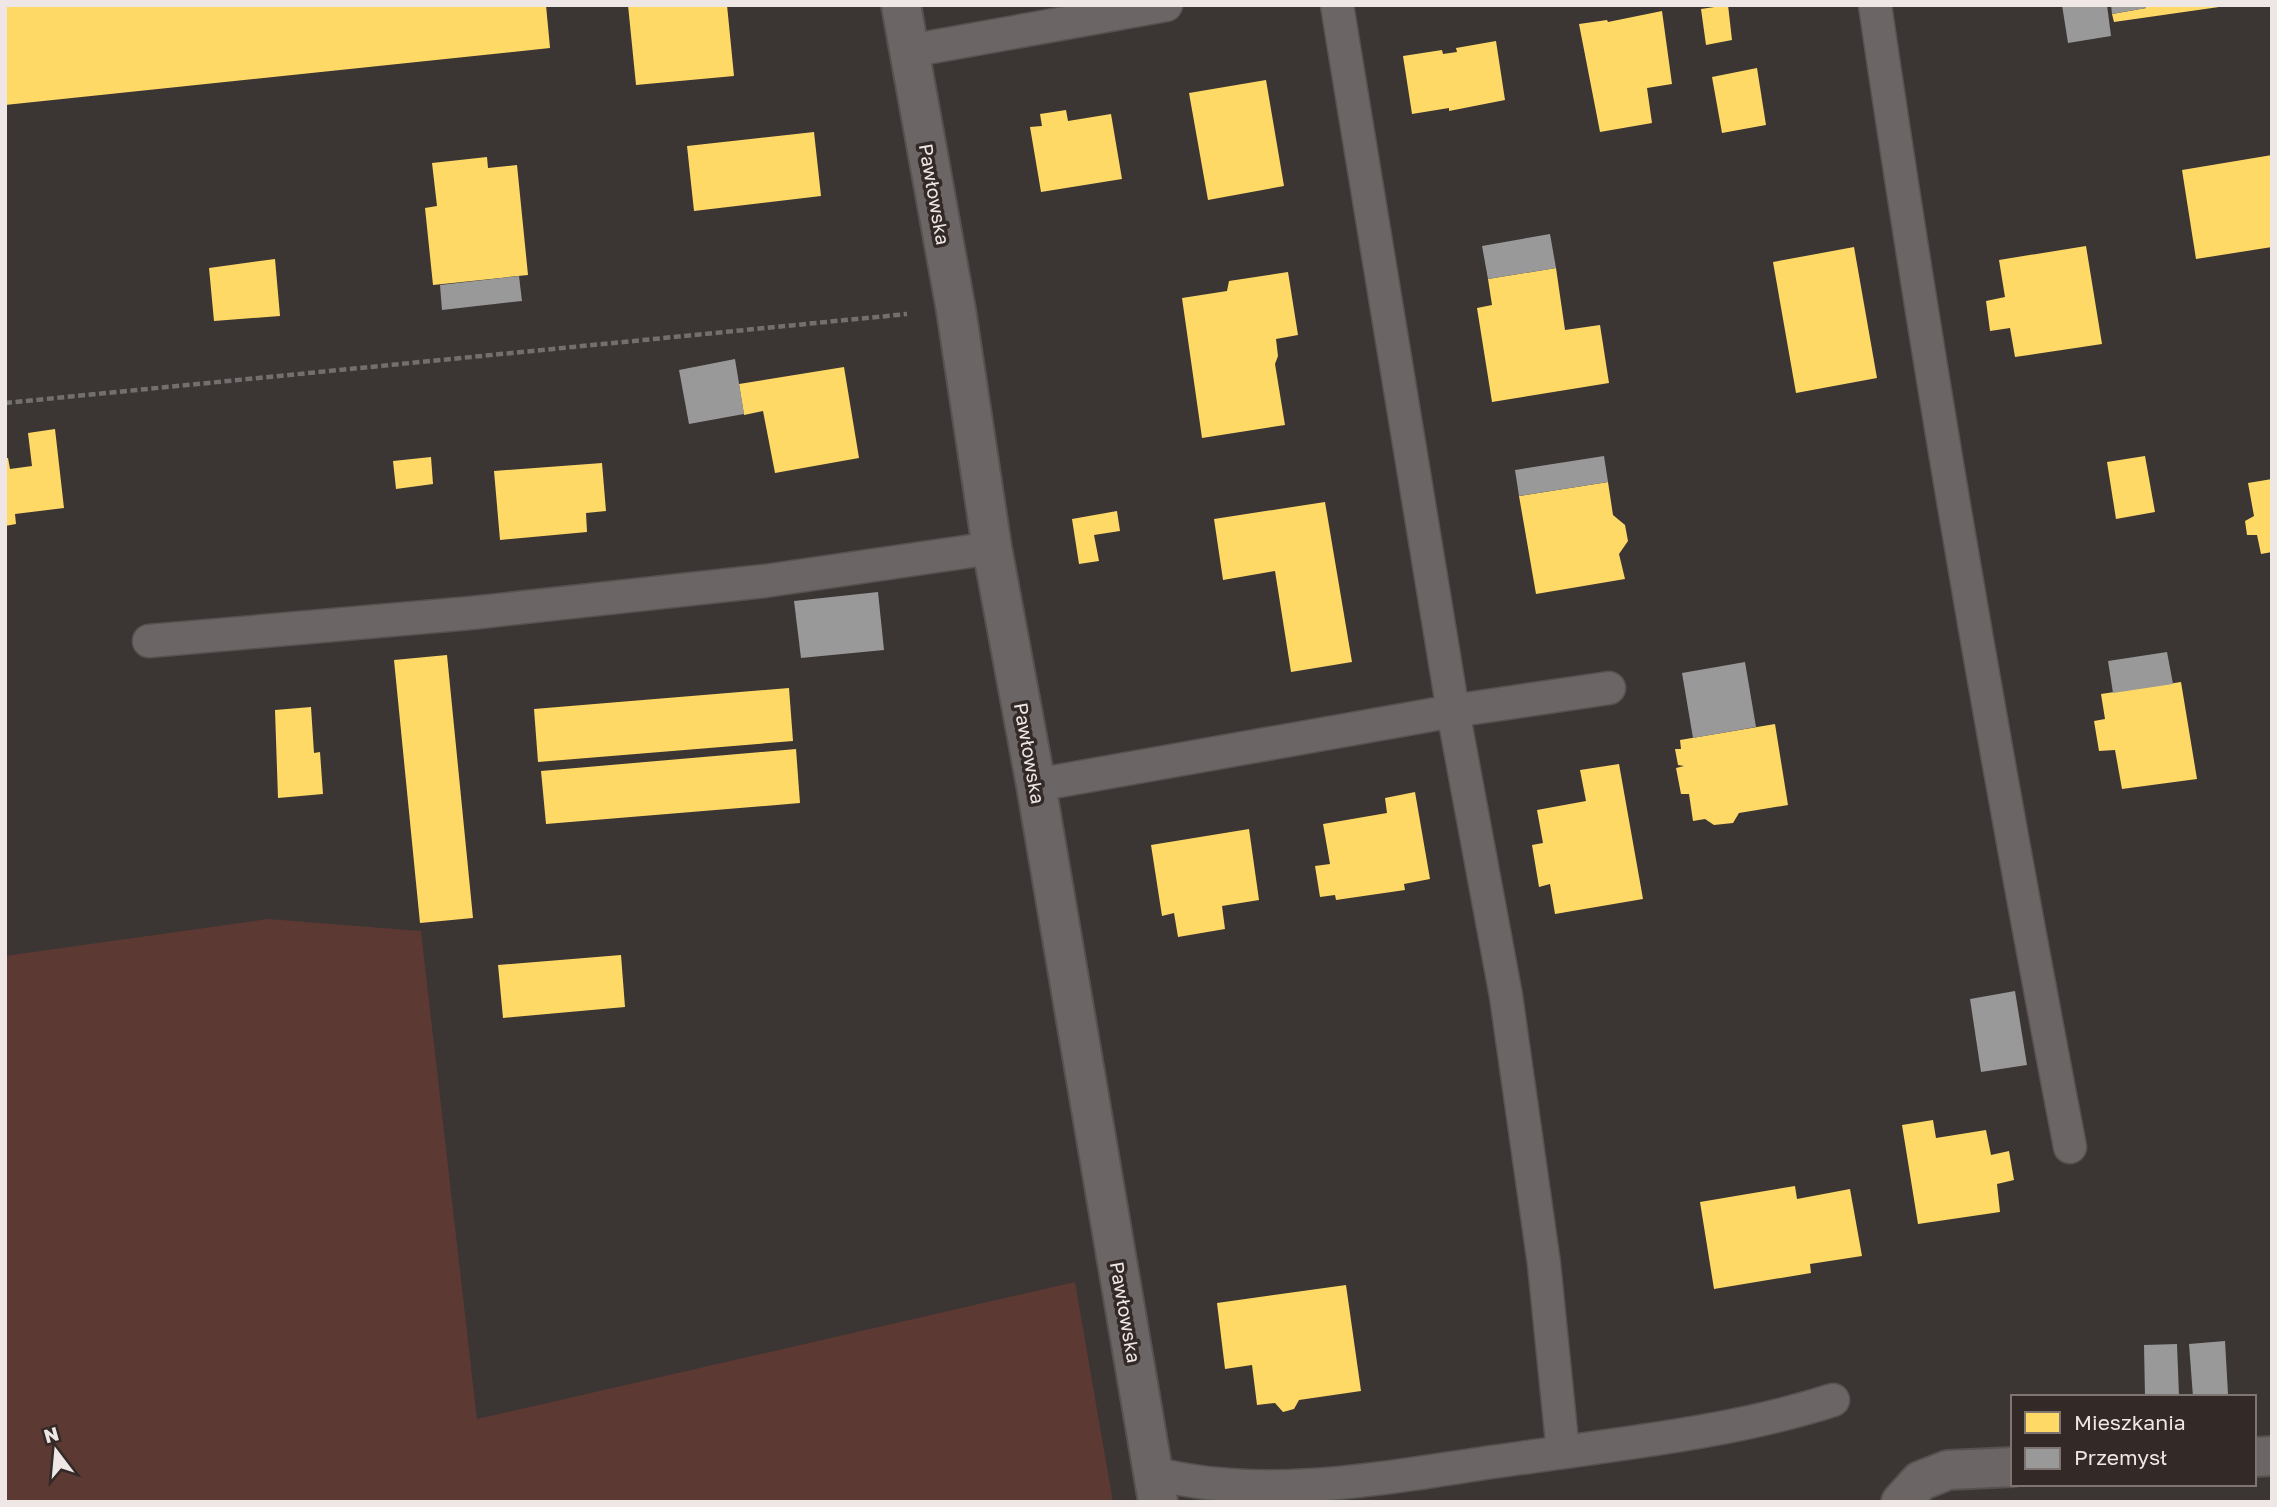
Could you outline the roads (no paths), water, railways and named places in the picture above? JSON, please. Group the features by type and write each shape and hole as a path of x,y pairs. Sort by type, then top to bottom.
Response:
{"street":[{"name":"Pawłowska","path":"901,5 956,310 992,548 1036,785 1155,1487"},
{"path":"1901,1502 1920,1481 1948,1470 2011,1467"}],"lane":[{"path":"909,51 1166,5"},
{"path":"1336,5 1453,711 1506,996 1544,1264 1563,1452"},
{"path":"1875,5 1909,237 1988,709 2070,1147"},
{"path":"149,641 471,613 765,581 992,548"},
{"path":"1036,785 1453,711 1609,688"},
{"path":"1155,1487 1190,1483 1310,1487 1709,1429 1833,1400"}]}
